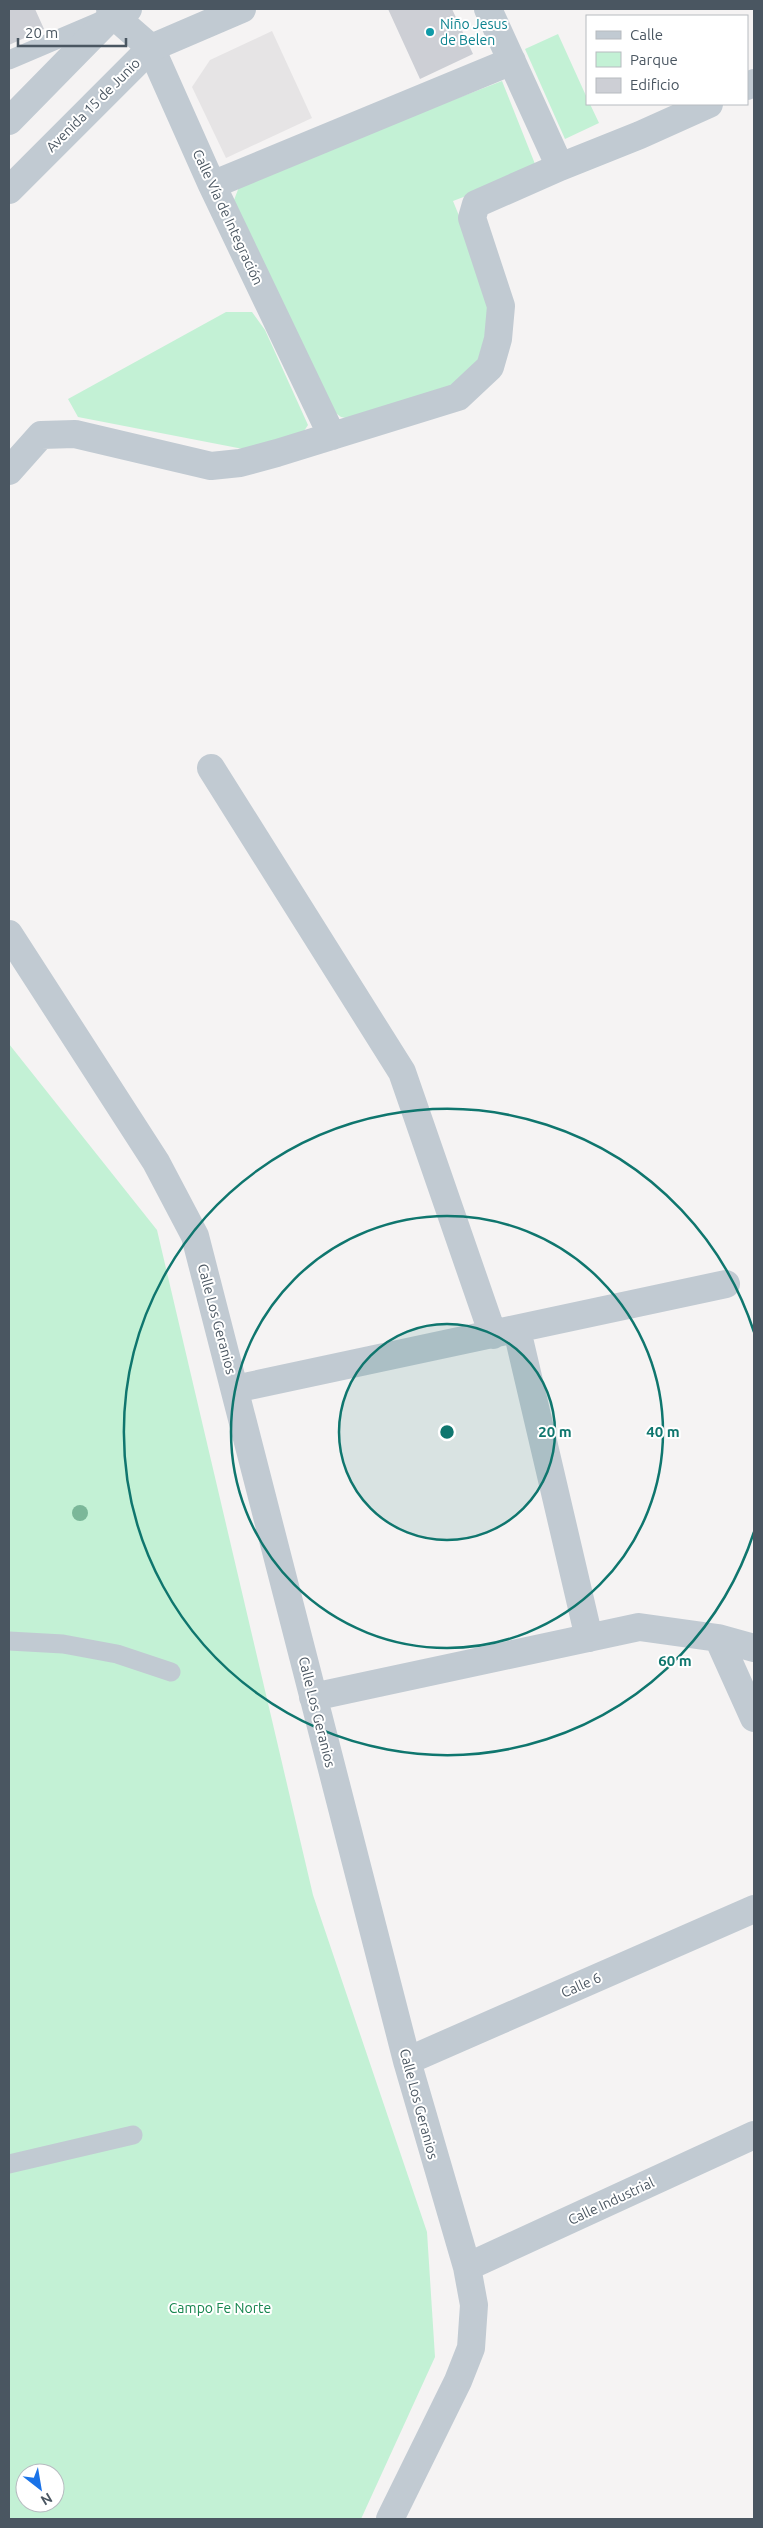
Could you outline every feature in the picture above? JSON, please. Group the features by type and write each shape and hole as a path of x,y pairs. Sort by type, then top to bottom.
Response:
{"street":[{"name":"Avenida 15 de Junio","path":"9,190 151,48 242,9"},
{"path":"488,9 560,167"},
{"name":"Calle Vía de Integración","path":"117,11 151,48 212,185 332,436"},
{"path":"9,120 117,11"},
{"path":"212,185 512,61"},
{"path":"9,471 41,435 75,434 211,466 240,463 458,397 490,367 498,340 501,306 472,218 476,204 707,105"},
{"path":"212,768 402,1072 505,1333 589,1638"},
{"name":"Calle Los Geranios","path":"9,934 156,1162 195,1236 407,2061 467,2266 474,2305 471,2348 458,2381 390,2519"},
{"path":"235,1389 505,1333 726,1284"},
{"path":"313,1697 639,1627 718,1638 754,1648"},
{"path":"718,1638 754,1718"},
{"name":"Calle 6","path":"407,2061 754,1909"},
{"name":"Calle Industrial","path":"467,2266 754,2135"}],"lane":[{"path":"9,60 117,11"},
{"path":"9,1641 62,1644 117,1654 171,1672"},
{"path":"9,2164 133,2135"}],"shaded area":[{"path":"272,31 312,118 226,158 192,87 210,60"}],"green space":[{"path":"558,34 586,96 586,105 590,105 599,123 565,139 525,49"},
{"path":"502,81 537,169 453,201 495,304 493,337 470,379 360,421 341,417 325,405 234,200 239,187 250,178"},
{"path":"226,312 252,312 265,330 308,425 302,434 258,452 78,417 68,399"},
{"name":"Campo Fe Norte","path":"9,1044 157,1230 313,1895 427,2232 435,2357 361,2519 9,2519"}],"building":[{"path":"9,9 35,9 44,29 9,45"},
{"name":"Niño Jesus de Belen","path":"388,9 452,9 473,54 420,79"}],"place":[{"name":"Niño Jesus de Belen","path":"430,32"}]}
